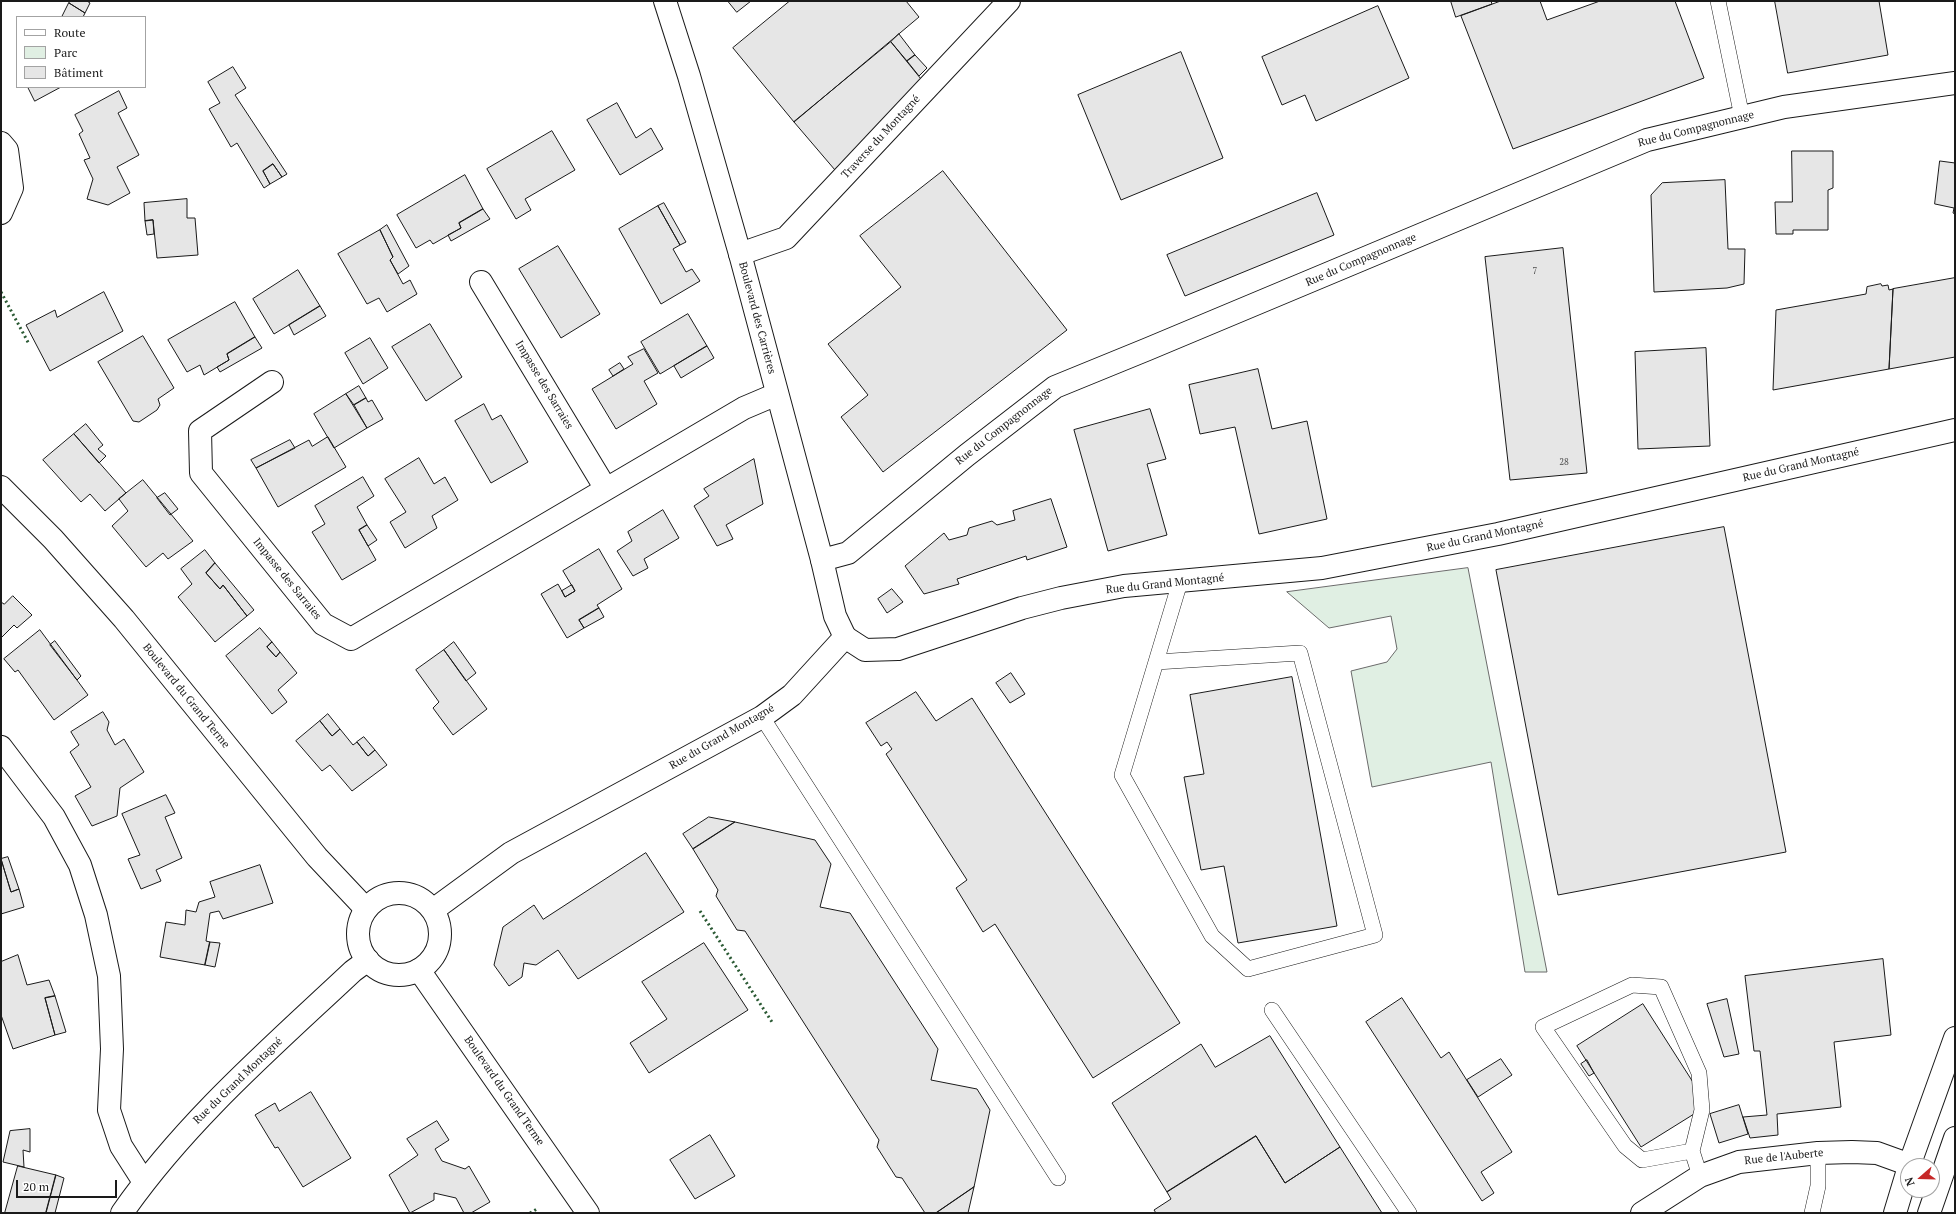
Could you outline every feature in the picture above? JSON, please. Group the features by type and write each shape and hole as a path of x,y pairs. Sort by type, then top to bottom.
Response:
{"street":[{"name":"Boulevard des Carrières","path":"665,1 689,76 740,254 822,560 835,616 845,637"},
{"name":"Traverse du Montagné","path":"740,254 786,238 1009,1"},
{"name":"Rue du Compagnonnage","path":"822,560 848,553 967,454 1055,387 1647,140 1784,107 1955,83"},
{"path":"1,143 7,150 12,188 1,213"},
{"name":"Impasse des Sarraies","path":"481,282 606,489"},
{"name":"Impasse des Sarraies","path":"272,382 200,431 201,472 323,624 351,639 744,408 777,394"},
{"name":"Rue du Grand Montagné","path":"433,910 511,853 762,717 792,695 845,637 866,650 898,649 1022,608 1061,598 1124,586 1322,568 1498,534 1955,430"},
{"name":"Boulevard du Grand Terme","path":"1,487 54,539 124,619 317,858 366,910"},
{"path":"1,747 54,817 82,872 96,915 109,976 112,1049 109,1110 121,1146 144,1182"},
{"path":"400,892 412,895 424,901 433,910 439,923 440,937 436,950 429,961 419,970 397,975 376,967 368,960 361,948 359,935 360,922 366,910 375,900 400,892"},
{"name":"Rue du Grand Montagné","path":"122,1213 144,1182 199,1118 239,1078 353,971 368,960"},
{"name":"Boulevard du Grand Terme","path":"419,970 588,1213"},
{"path":"1913,1158 1955,1038"},
{"path":"1940,1168 1955,1138"},
{"name":"Rue de l'Auberte","path":"1642,1213 1700,1176 1739,1162 1818,1153 1877,1153 1900,1162"},
{"path":"1895,1213 1900,1197"},
{"path":"1929,1213 1932,1198"}],"lane":[{"path":"1718,1 1742,117"},
{"path":"1156,662 1300,653 1375,935 1248,969 1212,936 1122,775 1180,582"},
{"path":"762,717 1058,1178"},
{"path":"1692,1151 1642,1160 1625,1146 1543,1027 1632,985 1661,987 1699,1073 1702,1110 1692,1151 1700,1176"},
{"path":"1272,1010 1409,1213"},
{"path":"1812,1213 1818,1186 1818,1153"}],"green space":[{"path":"1468,568 1547,972 1525,972 1491,762 1372,787 1351,671 1387,662 1397,649 1391,616 1329,628 1287,592"}],"building":[{"path":"71,1 87,1 90,3 85,13 69,3"},
{"path":"728,1 751,1 737,12"},
{"path":"790,1 906,1 919,17 794,122 733,48"},
{"path":"1451,1 1491,1 1492,4 1456,17"},
{"path":"1501,1 1540,1 1547,20 1600,1 1675,1 1704,78 1513,149 1461,16"},
{"path":"1775,1 1879,1 1888,55 1788,73"},
{"path":"69,3 85,13 84,16 62,16"},
{"path":"1378,6 1409,78 1316,121 1305,95 1282,105 1262,57"},
{"path":"899,34 915,55 907,61 891,42"},
{"path":"891,42 921,79 835,170 794,122"},
{"path":"1181,52 1223,158 1121,200 1078,95"},
{"path":"915,55 927,68 919,76 907,61"},
{"path":"233,67 246,88 235,95 287,174 282,177 273,164 263,171 270,184 264,188 237,143 231,147 209,109 220,103 208,82"},
{"path":"28,88 59,88 35,101"},
{"path":"119,91 127,108 118,113 139,155 117,167 130,193 108,205 87,199 93,179 84,160 90,158 79,134 83,131 75,115"},
{"path":"617,103 636,138 651,128 663,149 620,175 587,120"},
{"path":"552,131 575,170 525,199 531,210 516,219 487,169"},
{"path":"1792,151 1833,151 1833,188 1828,190 1828,230 1793,230 1793,234 1776,234 1775,202 1792,202"},
{"path":"1940,161 1955,163 1955,214 1953,213 1954,208 1935,204"},
{"path":"273,164 282,177 270,184 263,171"},
{"path":"943,171 1067,330 883,472 841,417 868,395 828,344 901,287 860,236"},
{"path":"465,175 483,209 459,223 461,228 433,244 430,240 416,248 397,215"},
{"path":"1725,180 1728,249 1745,249 1744,284 1727,288 1654,292 1651,195 1662,183"},
{"path":"1317,193 1334,235 1185,296 1167,255"},
{"path":"187,199 187,218 195,218 198,255 157,258 153,220 145,221 144,203"},
{"path":"664,203 686,242 680,245 658,206"},
{"path":"658,206 680,245 673,249 686,272 692,269 700,281 661,304 619,229"},
{"path":"483,209 490,219 451,241 448,235 461,228 459,223"},
{"path":"153,220 154,234 147,235 145,221"},
{"path":"387,225 409,266 398,274 390,260 393,257 380,230"},
{"path":"380,230 393,257 390,260 403,284 410,280 417,294 387,312 379,298 367,304 338,254"},
{"path":"558,246 600,314 561,338 519,269"},
{"path":"1563,248 1587,473 1510,480 1485,257"},
{"path":"298,270 320,306 274,334 253,299"},
{"path":"1955,278 1955,357 1889,369 1893,289"},
{"path":"1881,284 1882,286 1888,285 1889,290 1893,289 1889,369 1773,390 1776,310 1866,294 1867,287"},
{"path":"104,292 123,331 50,371 26,325 55,310 57,317"},
{"path":"235,302 255,337 227,354 229,360 204,375 200,365 187,372 168,340"},
{"path":"320,306 326,316 294,335 289,325"},
{"path":"688,314 707,346 660,374 641,342"},
{"path":"430,324 462,377 426,401 392,347"},
{"path":"143,336 174,388 158,399 160,405 157,410 139,422 133,421 98,362"},
{"path":"255,337 262,348 220,372 217,367 229,360 227,354"},
{"path":"370,338 388,368 363,384 345,353"},
{"path":"707,346 714,358 681,378 674,366"},
{"path":"1706,348 1710,446 1638,449 1635,352"},
{"path":"644,349 658,373 644,381 657,404 616,429 592,389 633,364 628,357"},
{"path":"620,363 624,369 613,376 609,370"},
{"path":"1258,369 1272,429 1307,421 1327,519 1259,534 1235,427 1200,434 1189,385"},
{"path":"359,386 366,398 354,405 346,394"},
{"path":"346,394 367,428 334,448 314,414"},
{"path":"366,398 368,402 372,400 383,419 367,428 354,405"},
{"path":"484,404 492,420 501,415 528,462 491,483 455,421"},
{"path":"1150,409 1166,459 1147,464 1167,535 1108,551 1074,430"},
{"path":"86,424 103,445 98,449 106,456 99,463 74,434"},
{"path":"74,434 126,493 105,511 90,494 81,502 43,460"},
{"path":"328,437 346,467 278,507 256,468 309,440 312,446"},
{"path":"290,440 295,448 256,468 251,460"},
{"path":"419,458 434,484 445,477 458,500 432,516 437,528 405,548 390,522 406,512 385,479"},
{"path":"754,459 763,504 726,525 733,539 717,546 694,506 709,496 704,489"},
{"path":"363,477 374,496 357,507 367,525 359,530 376,560 342,580 312,532 325,524 315,506"},
{"path":"143,480 193,541 168,559 163,553 146,567 112,526 128,511 119,499"},
{"path":"165,493 178,509 170,515 157,498"},
{"path":"1051,499 1067,547 1027,560 1026,556 957,579 959,584 924,594 905,566 944,533 949,540 967,535 969,528 992,521 997,525 1015,520 1013,511"},
{"path":"663,510 679,538 644,559 648,568 633,576 617,551 632,541 628,532"},
{"path":"367,525 377,540 368,546 359,530"},
{"path":"1724,527 1786,852 1558,895 1496,570"},
{"path":"599,549 622,589 597,605 599,608 579,620 584,628 567,638 541,594 558,584 565,597 575,591 563,571"},
{"path":"205,550 215,563 206,573 220,589 223,585 247,616 215,642 178,597 192,584 181,569"},
{"path":"215,563 254,610 247,616 223,585 220,589 206,573"},
{"path":"572,585 575,591 565,597 562,591"},
{"path":"892,589 903,602 887,613 878,599"},
{"path":"13,596 32,615 17,628 14,625 1,638 1,602 4,604"},
{"path":"599,608 604,617 584,628 579,620"},
{"path":"260,628 272,642 267,647 276,657 280,652 297,673 278,690 287,702 272,714 226,656"},
{"path":"40,630 88,695 54,720 18,670 15,672 4,659"},
{"path":"55,641 81,676 77,680 50,645"},
{"path":"272,642 280,652 276,657 267,647"},
{"path":"454,642 476,673 466,681 444,650"},
{"path":"444,650 487,709 453,735 433,708 439,702 416,670"},
{"path":"1011,673 1025,694 1010,703 996,683"},
{"path":"1292,677 1337,926 1238,943 1224,866 1201,870 1184,777 1204,774 1190,695"},
{"path":"916,692 936,721 972,698 1180,1023 1093,1078 995,924 983,932 956,888 967,880 886,754 892,749 887,742 881,746 866,723"},
{"path":"103,712 109,722 107,730 115,745 124,739 144,772 120,788 117,816 92,826 75,796 91,787 70,752 79,745 71,732"},
{"path":"328,714 340,729 332,736 320,721"},
{"path":"320,721 332,736 340,729 353,745 357,742 368,756 375,750 387,765 352,791 330,765 322,771 296,741"},
{"path":"364,737 375,750 368,756 357,742"},
{"path":"166,795 175,813 165,817 182,858 156,870 161,881 141,889 128,859 140,855 122,814"},
{"path":"709,817 735,822 693,849 683,834"},
{"path":"735,822 815,840 831,864 820,907 850,913 938,1049 931,1080 977,1089 990,1110 974,1187 936,1213 925,1213 902,1178 896,1177 877,1147 879,1140 745,931 737,930 716,896 718,890 693,849"},
{"path":"646,853 684,912 578,979 558,950 536,965 524,963 522,977 509,986 494,965 503,927 534,905 543,919"},
{"path":"8,857 19,889 11,892 1,859"},
{"path":"1,859 11,892 19,889 24,907 1,914"},
{"path":"260,865 273,903 223,919 219,911 210,913 206,941 210,942 205,965 160,957 166,922 185,925 186,910 196,912 199,902 215,897 210,882"},
{"path":"210,942 220,943 215,967 205,965"},
{"path":"704,943 748,1010 649,1073 630,1043 667,1019 642,982"},
{"path":"18,955 27,985 49,980 55,996 45,998 55,1035 13,1049 1,1015 1,962"},
{"path":"1883,959 1891,1035 1834,1042 1841,1107 1777,1114 1778,1135 1750,1138 1743,1117 1767,1115 1760,1051 1754,1051 1745,976"},
{"path":"55,996 66,1032 55,1035 45,998"},
{"path":"1402,998 1441,1058 1449,1052 1512,1152 1481,1172 1494,1193 1482,1201 1366,1022"},
{"path":"1727,999 1739,1054 1724,1057 1707,1004"},
{"path":"1643,1004 1698,1090 1694,1114 1641,1147 1577,1046"},
{"path":"1270,1036 1340,1147 1285,1183 1256,1136 1167,1192 1112,1103 1201,1044 1215,1067"},
{"path":"1501,1059 1512,1075 1478,1097 1467,1080"},
{"path":"1587,1060 1594,1073 1589,1076 1581,1064"},
{"path":"311,1092 351,1158 303,1187 278,1147 275,1148 255,1115 275,1103 279,1111"},
{"path":"1739,1105 1748,1134 1719,1143 1710,1114"},
{"path":"437,1121 449,1140 435,1149 442,1161 465,1169 469,1166 490,1202 471,1213 464,1213 456,1198 434,1193 434,1200 410,1213 389,1175 418,1155 407,1139"},
{"path":"30,1129 30,1152 23,1150 24,1167 3,1162 10,1131"},
{"path":"710,1135 735,1176 695,1199 670,1160"},
{"path":"1256,1136 1285,1183 1340,1147 1382,1213 1156,1213 1154,1210 1171,1199 1167,1192"},
{"path":"18,1166 56,1175 46,1213 5,1213"},
{"path":"56,1175 64,1178 55,1213 46,1213"},
{"path":"974,1187 968,1213 936,1213"}],"hedge":[{"path":"1,292 29,344"},
{"path":"700,911 772,1022"},
{"path":"530,1213 537,1209"}]}
